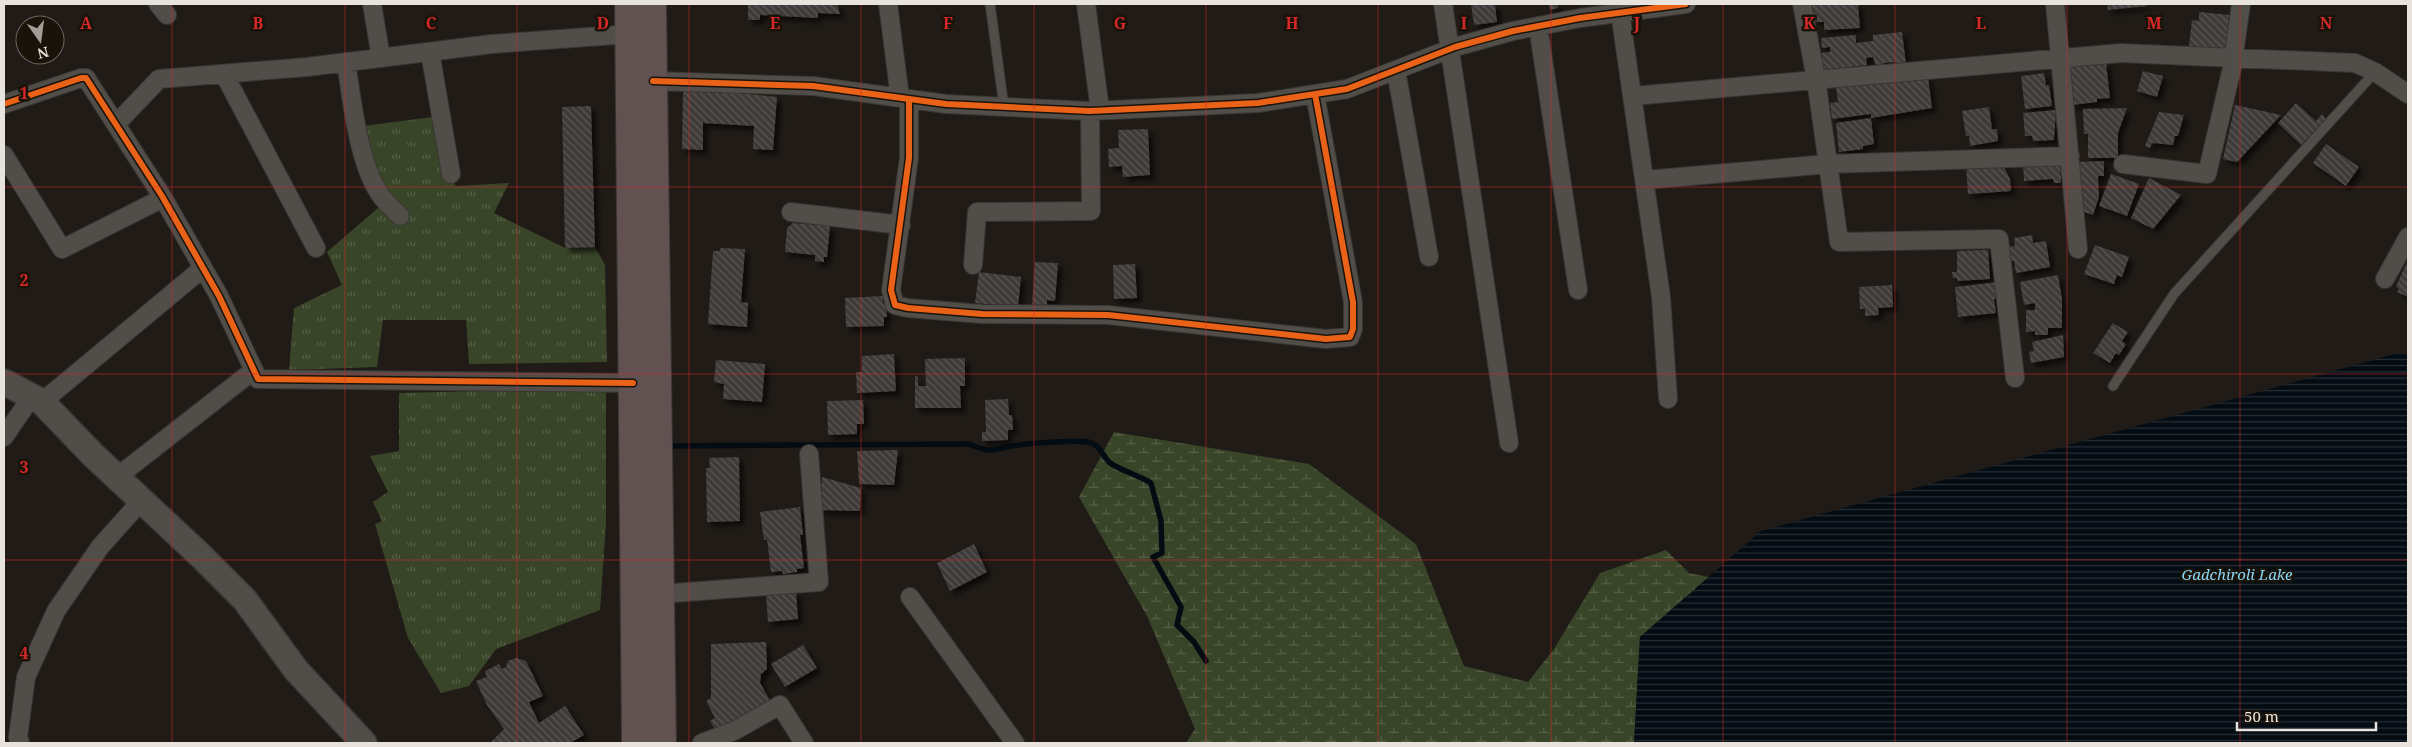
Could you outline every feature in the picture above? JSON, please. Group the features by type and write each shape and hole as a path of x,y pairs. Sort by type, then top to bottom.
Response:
{"highway":[{"path":"630,4 636,743"},
{"path":"652,4 662,743"}],"street":[{"path":"372,4 381,58"},
{"path":"888,4 904,98 909,158 891,290 895,305 908,308 982,314 1108,315 1326,339 1350,337 1353,329 1353,302 1315,94"},
{"path":"973,265 977,212 1091,211 1095,110 1086,4"},
{"path":"1443,4 1509,443"},
{"path":"653,81 813,86 946,104 1004,107 1095,110 1258,103 1347,90 1450,49 1538,26 1620,12 1686,4"},
{"path":"1802,4 1816,79 1839,242 1999,239 2014,378"},
{"path":"2055,4 2058,57 2070,156 2078,249"},
{"path":"2123,164 2207,174 2234,58 2241,4"},
{"path":"1620,12 1661,297 1668,399"},
{"path":"1538,26 1578,290"},
{"path":"116,124 159,79 346,62 492,44 630,34"},
{"path":"430,52 451,174"},
{"path":"1633,96 2058,57 2121,53 2355,63 2375,72 2408,94"},
{"path":"346,62 356,125 368,170 379,193 400,216"},
{"path":"1396,70 1429,257"},
{"path":"224,74 316,248"},
{"path":"4,104 81,78 86,78 163,198 219,296 258,379 633,383"},
{"path":"4,155 62,249 163,198"},
{"path":"1645,180 1828,164 2070,156"},
{"path":"791,212 900,225"},
{"path":"2385,279 2408,237"},
{"path":"4,437 37,399 203,268"},
{"path":"117,477 254,370"},
{"path":"4,382 37,399 244,600 296,670 364,743"},
{"path":"660,594 819,582 808,454"},
{"path":"20,743 18,737 26,677 56,611 100,547 142,500"},
{"path":"910,597 1015,743"},
{"path":"702,743 734,731 780,705 804,743"}],"lane":[{"path":"990,4 1004,107"},
{"path":"2113,386 2174,294 2375,72"}],"green space":[{"path":"433,117 442,168 456,186 509,183 494,213 565,248 595,247 605,265 607,362 469,364 466,320 383,320 377,367 289,370 294,308 342,285 327,252 392,196 379,179 363,126"},
{"path":"606,388 606,523 600,610 496,649 469,686 441,693 408,638 375,524 382,521 373,502 388,492 370,456 399,451 399,393"},
{"path":"1114,432 1309,464 1416,544 1464,666 1528,682 1554,649 1600,573 1666,550 1689,573 1709,577 1640,637 1634,743 1186,743 1195,729 1147,616 1079,497"}],"water":[{"name":"Gadchiroli Lake","path":"2398,353 2408,354 2408,743 1634,743 1640,637 1761,531"}],"building":[{"path":"748,4 837,4 840,14 818,13 818,18 760,15 760,20 748,20"},
{"path":"1471,4 1495,4 1497,22 1474,25"},
{"path":"1549,4 1557,4 1558,8 1550,10"},
{"path":"1813,4 1858,4 1860,28 1824,30 1824,22 1815,22 1811,7"},
{"path":"2107,4 2147,4 2147,6 2108,10"},
{"path":"2199,12 2229,15 2226,50 2189,46 2192,20 2199,21"},
{"path":"1902,32 1906,64 1896,66 1895,62 1884,63 1884,66 1876,67 1873,57 1866,58 1867,65 1823,70 1821,53 1830,52 1830,47 1822,48 1821,38 1856,35 1856,43 1873,41 1873,35"},
{"path":"2106,62 2110,98 2097,99 2097,102 2072,105 2069,66"},
{"path":"2143,71 2163,76 2157,97 2137,91"},
{"path":"2044,73 2046,85 2049,85 2052,106 2025,109 2021,76"},
{"path":"1928,77 1932,108 1871,118 1871,114 1832,119 1830,103 1838,102 1836,87"},
{"path":"692,88 777,97 773,150 753,149 754,126 703,123 703,150 682,149 683,92"},
{"path":"2296,103 2316,121 2322,114 2326,119 2301,145 2278,123"},
{"path":"2235,105 2281,115 2237,162 2223,159"},
{"path":"591,106 595,247 565,248 562,107"},
{"path":"1989,107 1992,129 1997,129 1998,141 1970,146 1969,136 1966,136 1962,111"},
{"path":"2127,108 2118,133 2118,158 2088,158 2088,134 2084,134 2083,109"},
{"path":"2056,110 2054,140 2033,141 2032,136 2025,136 2023,113"},
{"path":"2159,112 2184,115 2178,136 2175,136 2173,145 2152,143 2150,148 2145,146"},
{"path":"1871,118 1874,144 1863,146 1863,149 1839,152 1836,123"},
{"path":"1148,129 1150,175 1123,177 1122,166 1109,167 1108,149 1119,148 1118,130"},
{"path":"2326,144 2359,167 2346,186 2313,163"},
{"path":"2060,160 2061,183 2054,183 2053,179 2024,181 2023,162"},
{"path":"2104,161 2104,176 2098,176 2099,197 2093,215 2082,211 2078,162"},
{"path":"2002,163 2010,179 2011,191 1968,194 1966,165"},
{"path":"2111,174 2139,184 2127,216 2099,206"},
{"path":"2149,178 2181,195 2153,229 2131,218"},
{"path":"793,223 830,226 827,257 824,257 824,262 815,261 815,255 785,252 787,228"},
{"path":"2032,235 2033,243 2046,241 2050,267 2016,273 2014,261 2011,261 2008,247 2015,246 2014,238"},
{"path":"2095,245 2129,257 2122,277 2117,275 2114,284 2084,274"},
{"path":"721,248 745,249 741,302 748,303 747,327 708,324 713,251 719,251"},
{"path":"1988,250 1990,279 1957,281 1957,278 1953,278 1952,272 1957,272 1957,251"},
{"path":"2408,260 2408,297 2397,292 2399,289 2396,286"},
{"path":"1035,262 1058,263 1055,301 1047,300 1047,306 1032,305"},
{"path":"1135,264 1137,298 1114,299 1113,265"},
{"path":"979,272 1021,277 1018,307 975,303"},
{"path":"2058,275 2062,299 2062,328 2048,328 2048,335 2035,335 2035,331 2026,332 2026,310 2035,310 2035,303 2024,305 2020,282"},
{"path":"1998,282 1999,298 1994,299 1996,313 1958,317 1955,287"},
{"path":"1892,285 1893,307 1878,308 1879,315 1865,316 1865,309 1860,309 1859,287"},
{"path":"883,296 883,303 886,303 887,317 884,317 884,326 846,327 845,298"},
{"path":"2113,323 2128,332 2122,341 2126,344 2119,355 2116,353 2110,363 2093,353"},
{"path":"2063,335 2064,357 2031,363 2029,352 2034,351 2032,342"},
{"path":"894,354 896,391 857,393 856,372 862,372 862,356"},
{"path":"965,358 965,386 960,386 961,408 915,408 915,376 918,377 918,386 926,386 925,359"},
{"path":"716,360 765,364 762,402 723,399 724,384 714,382"},
{"path":"1008,399 1009,415 1012,415 1013,430 1008,430 1008,440 982,441 982,432 986,432 985,400"},
{"path":"863,400 864,424 857,424 857,434 828,435 827,401"},
{"path":"898,450 894,485 859,484 857,451"},
{"path":"739,457 740,521 707,522 706,468 710,468 709,458"},
{"path":"822,477 861,488 860,511 820,510"},
{"path":"800,507 803,535 800,535 804,568 797,569 797,572 783,574 782,571 771,572 767,539 764,540 760,512"},
{"path":"974,544 987,572 950,591 937,563"},
{"path":"796,591 798,619 768,622 766,594"},
{"path":"766,642 767,669 761,674 760,683 771,702 717,733 710,721 715,718 706,701 711,698 711,644"},
{"path":"803,645 817,668 785,687 771,664"},
{"path":"516,658 526,661 543,696 529,702 539,723 565,706 584,735 570,743 490,743 504,729 487,705 476,681 487,677 485,671 499,664 502,669 506,667 508,661"}],"waterway":[{"path":"666,446 969,444 994,450 1018,445 1043,443 1074,441 1092,443 1109,462 1151,483 1161,521 1162,553 1153,557 1181,607 1177,625 1194,642 1206,661"}],"cycle path":[{"path":"653,81 813,86 946,104 1090,111 1258,103 1347,89 1455,47 1513,31 1580,18 1686,4"},
{"path":"4,104 81,78 86,78 162,196 219,296 258,379 633,383"},
{"path":"909,99 909,158 891,290 895,305 908,308 982,314 1108,315 1326,339 1350,337 1353,329 1353,302 1315,94"}]}
